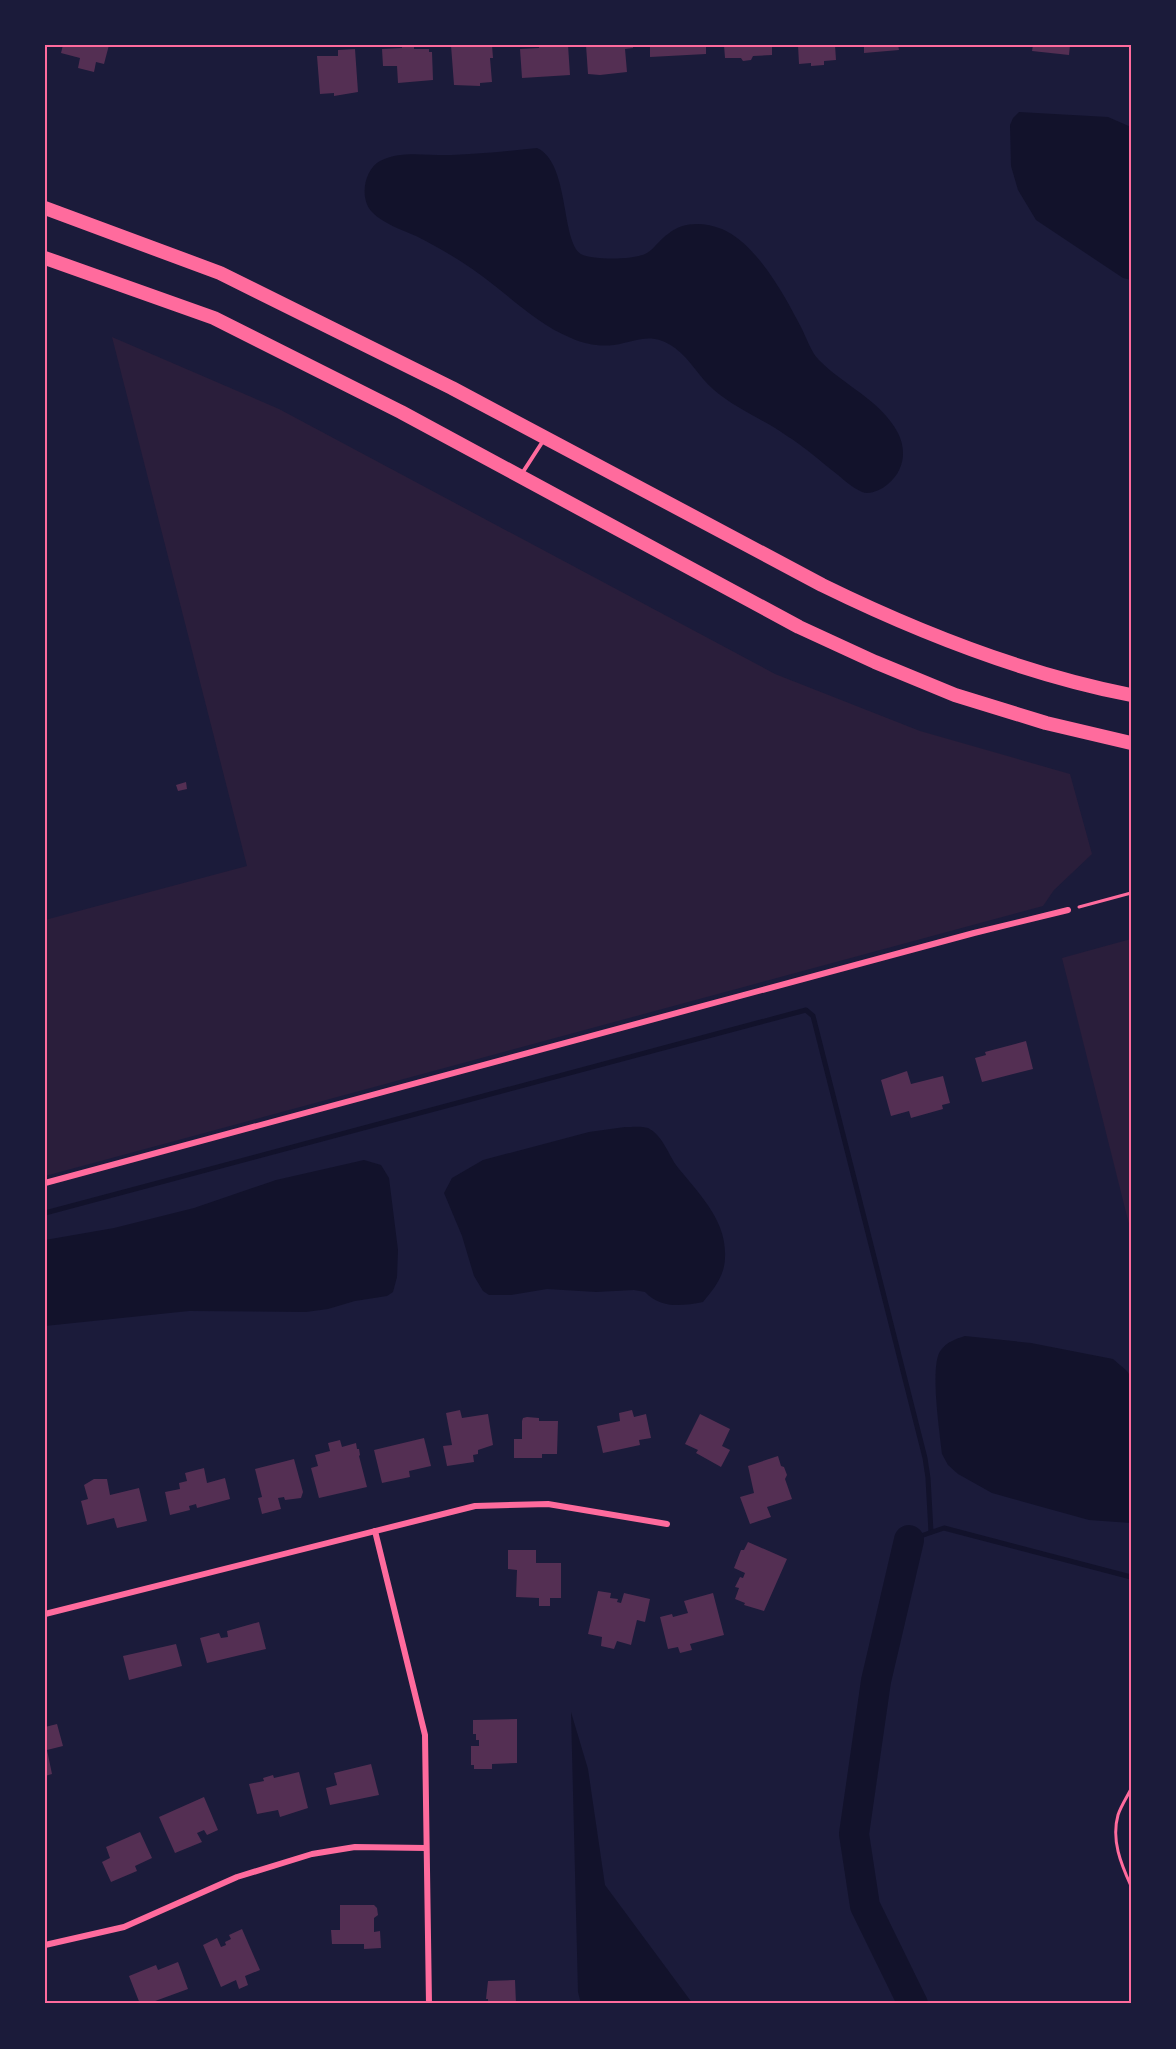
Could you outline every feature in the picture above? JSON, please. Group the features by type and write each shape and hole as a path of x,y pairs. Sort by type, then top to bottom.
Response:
{"main road":[{"path":"45,208 220,273 452,388 880,614 941,639 1034,670 1131,695"},
{"path":"45,258 214,318 401,412 799,627 875,662 955,695 1046,723 1131,743"}],"street":[{"path":"45,1183 974,933 1068,910"},
{"path":"45,1614 475,1506 548,1504 667,1524"},
{"path":"375,1531 425,1735 429,2004"},
{"path":"45,1945 124,1927 237,1877 312,1854 355,1847 426,1848"}],"lane":[{"path":"520,476 545,438"}],"path":[{"path":"1068,910 1131,893"},
{"path":"1131,1789 1118,1816 1116,1837 1120,1860 1131,1886"}],"shaded area":[{"path":"1019,112 1108,117 1131,127 1131,280 1123,278 1036,220 1018,190 1011,166 1010,125"},
{"path":"537,148 548,157 555,170 571,237 576,248 583,255 596,258 634,257 650,251 662,238 674,230 694,224 722,229 747,246 769,272 816,357 872,402 891,421 901,440 903,454 901,467 893,479 882,488 872,492 862,492 794,440 722,397 675,348 659,340 651,339 598,345 581,342 560,333 531,315 457,259 426,241 381,220 368,206 365,192 367,177 375,165 388,158 405,155 462,155"},
{"path":"112,337 279,409 775,674 920,731 1070,774 1092,854 1054,890 1043,906 45,1176 45,920 247,866"},
{"path":"1131,939 1131,1232 1062,958"},
{"path":"625,1127 646,1127 657,1135 676,1165 716,1218 724,1243 725,1264 718,1281 703,1302 665,1304 645,1292 634,1290 596,1292 547,1289 511,1295 489,1295 483,1291 474,1276 462,1236 444,1193 452,1178 483,1160 589,1132"},
{"path":"364,1160 381,1165 389,1178 398,1250 397,1277 393,1292 387,1296 306,1312 189,1311 45,1326 45,1240 114,1228 194,1208 276,1180"},
{"path":"965,1336 1031,1343 1113,1359 1127,1371 1131,1377 1131,1523 1089,1520 992,1493 958,1474 948,1465 942,1454 936,1400 936,1369 943,1347"},
{"path":"571,1712 588,1769 605,1885 693,2004 581,2004 578,1992"}],"building":[{"path":"63,45 109,45 104,64 96,62 94,72 78,68 80,58 61,53"},
{"path":"451,45 492,45 493,58 490,58 492,82 480,83 480,86 454,85"},
{"path":"539,45 568,45 570,75 522,78 520,49 539,48"},
{"path":"586,45 633,45 633,48 625,49 627,72 588,74"},
{"path":"650,45 706,45 706,54 650,57"},
{"path":"724,45 772,45 772,55 753,56 751,60 743,61 741,58 725,58"},
{"path":"798,45 835,45 836,60 824,61 824,65 799,64"},
{"path":"864,45 898,45 899,50 864,53"},
{"path":"1033,45 1070,45 1069,55 1032,51"},
{"path":"402,46 429,49 429,52 432,52 433,80 398,83 397,66 383,66 382,49 402,48"},
{"path":"355,49 358,92 334,96 334,93 320,94 317,56 338,56 338,50"},
{"path":"186,782 187,789 178,791 176,785"},
{"path":"1026,1041 1033,1069 982,1082 975,1058 986,1055 985,1052"},
{"path":"907,1071 911,1084 943,1076 950,1103 942,1105 943,1109 911,1118 909,1111 891,1116 881,1080"},
{"path":"460,1410 462,1418 488,1414 493,1445 478,1450 478,1454 473,1455 474,1462 447,1466 443,1446 452,1445 446,1413"},
{"path":"632,1410 634,1417 646,1414 651,1438 639,1440 640,1445 603,1453 597,1426 620,1421 619,1413"},
{"path":"700,1414 730,1429 722,1446 730,1450 721,1467 696,1453 698,1450 685,1444"},
{"path":"527,1417 539,1418 539,1421 558,1421 557,1454 542,1454 542,1458 514,1458 514,1439 522,1439 522,1421"},
{"path":"424,1438 431,1466 409,1471 410,1477 382,1483 374,1450"},
{"path":"340,1440 342,1447 356,1443 367,1487 319,1498 311,1468 318,1466 315,1455 330,1451 328,1443"},
{"path":"778,1456 787,1475 785,1479 792,1499 767,1507 771,1517 750,1524 740,1497 754,1493 748,1466"},
{"path":"294,1459 303,1492 301,1498 285,1500 284,1497 278,1498 281,1509 262,1514 258,1498 262,1497 255,1469"},
{"path":"204,1468 207,1483 225,1478 230,1499 197,1508 196,1504 189,1506 190,1510 170,1515 165,1492 180,1489 179,1483 187,1481 185,1473"},
{"path":"94,1479 107,1479 110,1495 139,1488 147,1521 117,1528 114,1518 87,1525 81,1501 88,1499 84,1485"},
{"path":"748,1542 787,1559 764,1611 744,1605 745,1603 735,1599 739,1588 735,1587 745,1573 734,1568 741,1550 744,1550"},
{"path":"508,1550 536,1550 536,1563 561,1563 561,1598 550,1598 550,1606 539,1606 539,1598 516,1597 517,1570 508,1569"},
{"path":"598,1591 611,1593 610,1598 618,1599 617,1602 621,1603 624,1593 650,1599 645,1622 637,1620 631,1645 617,1641 614,1649 601,1646 602,1637 588,1634"},
{"path":"713,1593 724,1635 690,1644 692,1650 680,1653 678,1647 668,1649 660,1617 672,1614 673,1617 688,1613 684,1601"},
{"path":"259,1622 266,1649 207,1663 200,1638 219,1633 221,1638 228,1637 227,1631"},
{"path":"176,1644 182,1666 129,1680 123,1656"},
{"path":"517,1719 517,1763 492,1764 492,1769 474,1769 474,1765 471,1765 471,1746 479,1746 479,1740 476,1740 476,1734 473,1734 473,1720"},
{"path":"57,1724 63,1746 47,1750 52,1774 45,1776 45,1727"},
{"path":"371,1764 379,1795 330,1805 326,1788 337,1785 334,1773"},
{"path":"299,1772 308,1808 280,1817 278,1810 257,1814 249,1784 264,1781 263,1778 273,1775 274,1778"},
{"path":"204,1797 218,1830 207,1835 204,1830 197,1833 202,1842 175,1853 159,1817"},
{"path":"140,1832 152,1858 135,1866 137,1871 111,1882 102,1862 110,1858 106,1847"},
{"path":"340,1905 374,1905 377,1908 378,1915 374,1918 374,1932 380,1931 381,1948 364,1949 364,1944 332,1944 331,1930 340,1930"},
{"path":"242,1929 260,1970 245,1976 248,1985 239,1989 236,1980 221,1987 203,1945 217,1938 221,1947 226,1945 225,1942 231,1939 229,1935"},
{"path":"178,1962 188,1989 147,2004 140,2004 129,1976 156,1965 158,1970"},
{"path":"515,1980 516,2004 488,2004 488,1999 486,1999 488,1981"}],"waterway":[{"path":"45,1213 806,1010 813,1016 925,1458 931,1532"},
{"path":"909,1540 944,1528 1131,1577"},
{"path":"909,1540 876,1681 854,1834 865,1906 913,2004"}]}
